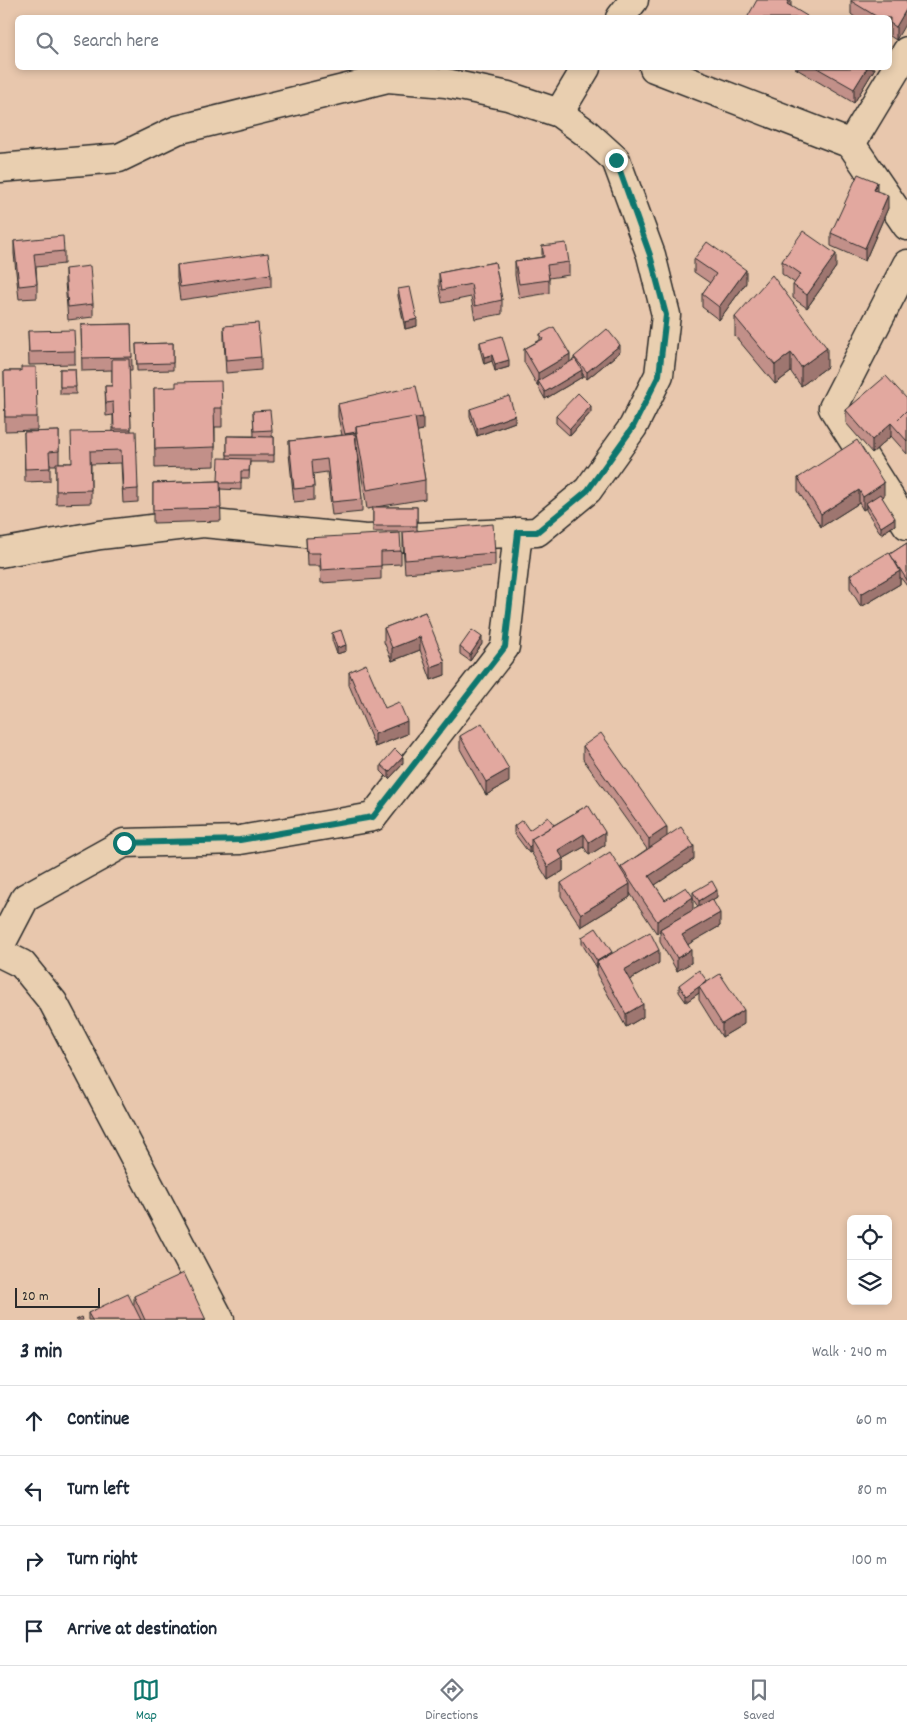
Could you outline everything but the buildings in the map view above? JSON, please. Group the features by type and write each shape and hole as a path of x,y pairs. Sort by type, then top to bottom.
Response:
{"street":[{"path":"622,15 634,0"},
{"path":"851,144 907,51"},
{"path":"560,113 585,70"},
{"path":"659,70 851,144 907,226"},
{"path":"0,168 120,158 177,130 388,78 446,83 508,96 560,113 585,132 616,160 650,255 666,315 659,375 633,427 588,490 537,532 366,539 203,523 100,535 0,552"},
{"path":"907,264 833,408 907,525"},
{"path":"0,946 25,898 124,843 240,840 373,817 505,647 518,532"},
{"path":"0,953 22,964 52,1002 220,1320"}],"route":[{"path":"124,843 240,840 373,817 505,647 518,532 537,532 588,490 633,427 659,375 666,315 650,255 616,160"}]}
